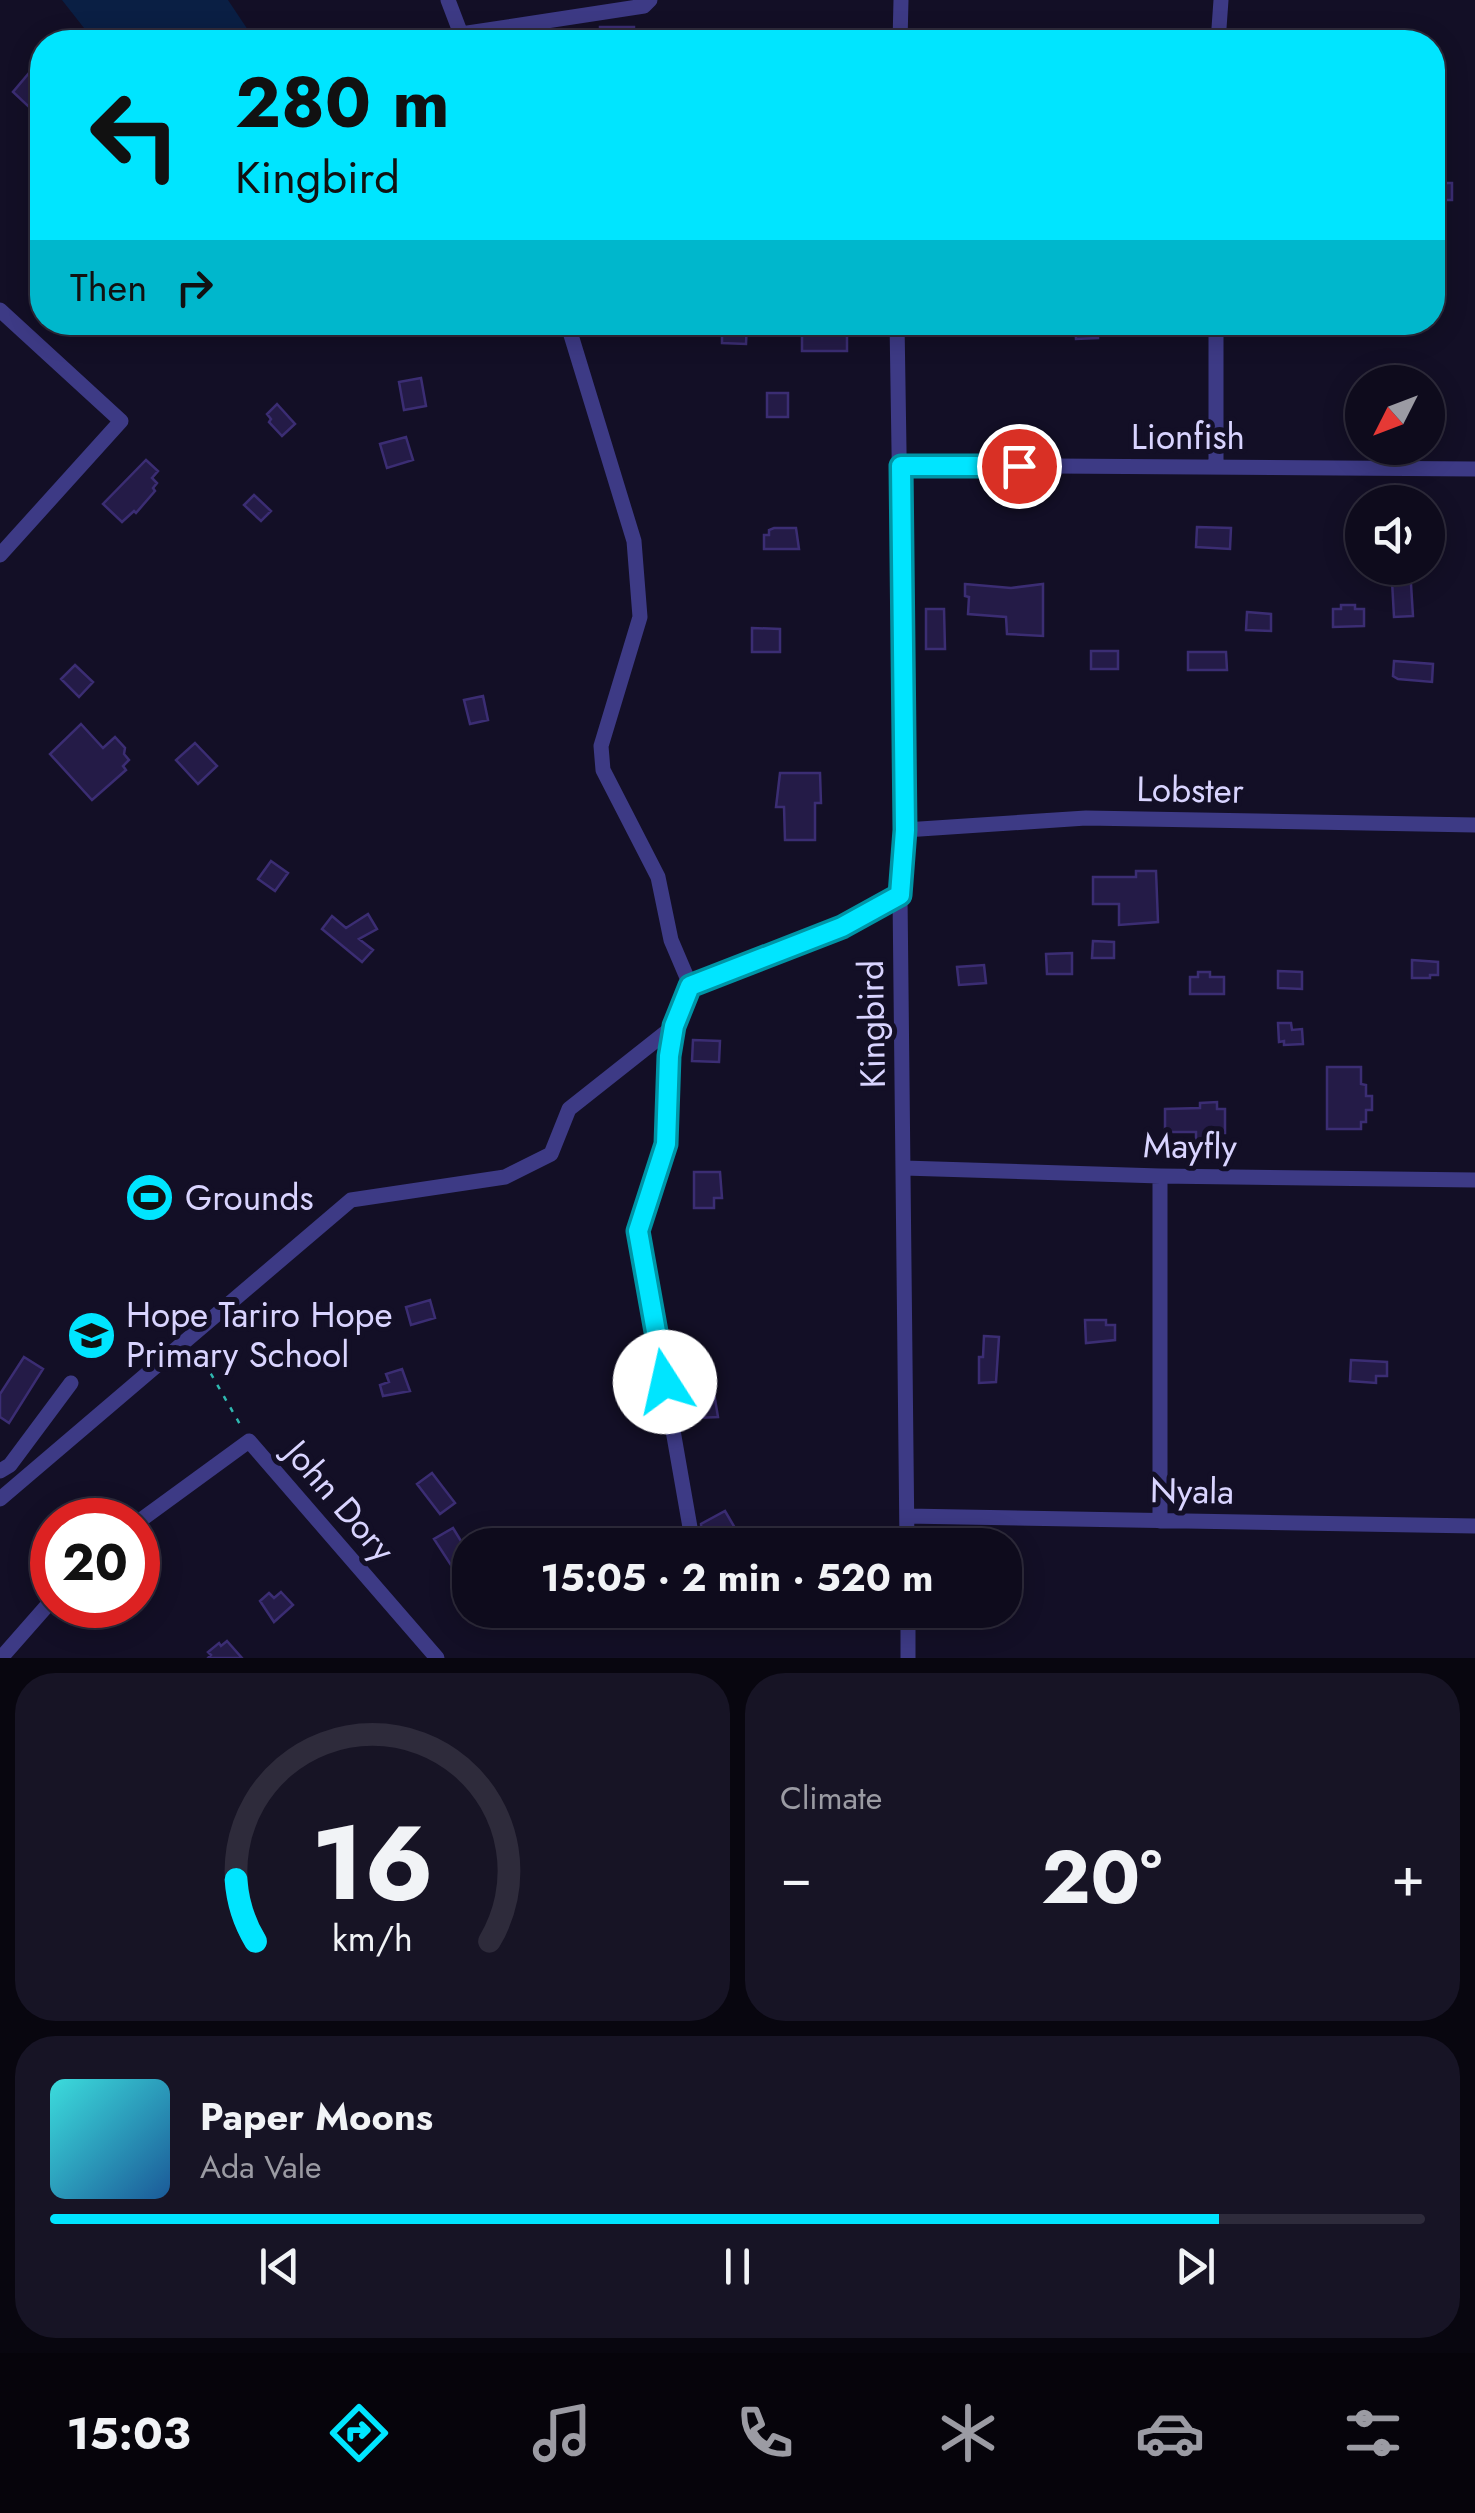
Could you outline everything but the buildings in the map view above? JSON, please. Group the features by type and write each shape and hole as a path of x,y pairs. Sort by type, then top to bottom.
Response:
{"street":[{"path":"448,0 459,30"},
{"path":"508,30 644,6 650,0"},
{"path":"900,30 901,0"},
{"path":"1219,30 1221,0"},
{"path":"0,310 121,421 0,555"},
{"path":"570,335 634,541 640,617 601,746 603,770 658,877 671,940 690,986 674,1026 669,1056 666,1144 638,1231 690,1528"},
{"name":"Kingbird","path":"897,335 905,830 900,895 907,1528"},
{"path":"1216,335 1216,467"},
{"name":"Lionfish","path":"901,466 1475,469"},
{"name":"Lobster","path":"905,830 1086,818 1475,825"},
{"path":"690,986 842,927 900,895"},
{"path":"0,1499 351,1200 506,1177 551,1154 570,1109 674,1026"},
{"name":"Mayfly","path":"904,1168 1475,1180"},
{"path":"1160,1176 1160,1521"},
{"path":"20,1479 3,1463 71,1383"},
{"name":"John Dory","path":"160,1506 250,1442 437,1658"},
{"name":"Nyala","path":"907,1516 1475,1526"},
{"path":"1,1658 30,1625"},
{"path":"908,1628 908,1658"}],"path":[{"path":"184,1340 212,1374 250,1442"}],"water":[{"path":"62,0 228,0 248,30 86,30"}],"place":[{"name":"Grounds","path":"150,1198"},
{"name":"Hope Tariro Hope Primary School","path":"91,1335"}],"route":[{"path":"665,1382 638,1231 666,1144 674,1026 690,986 842,927 900,895 905,830 901,466 1019,466"}]}
